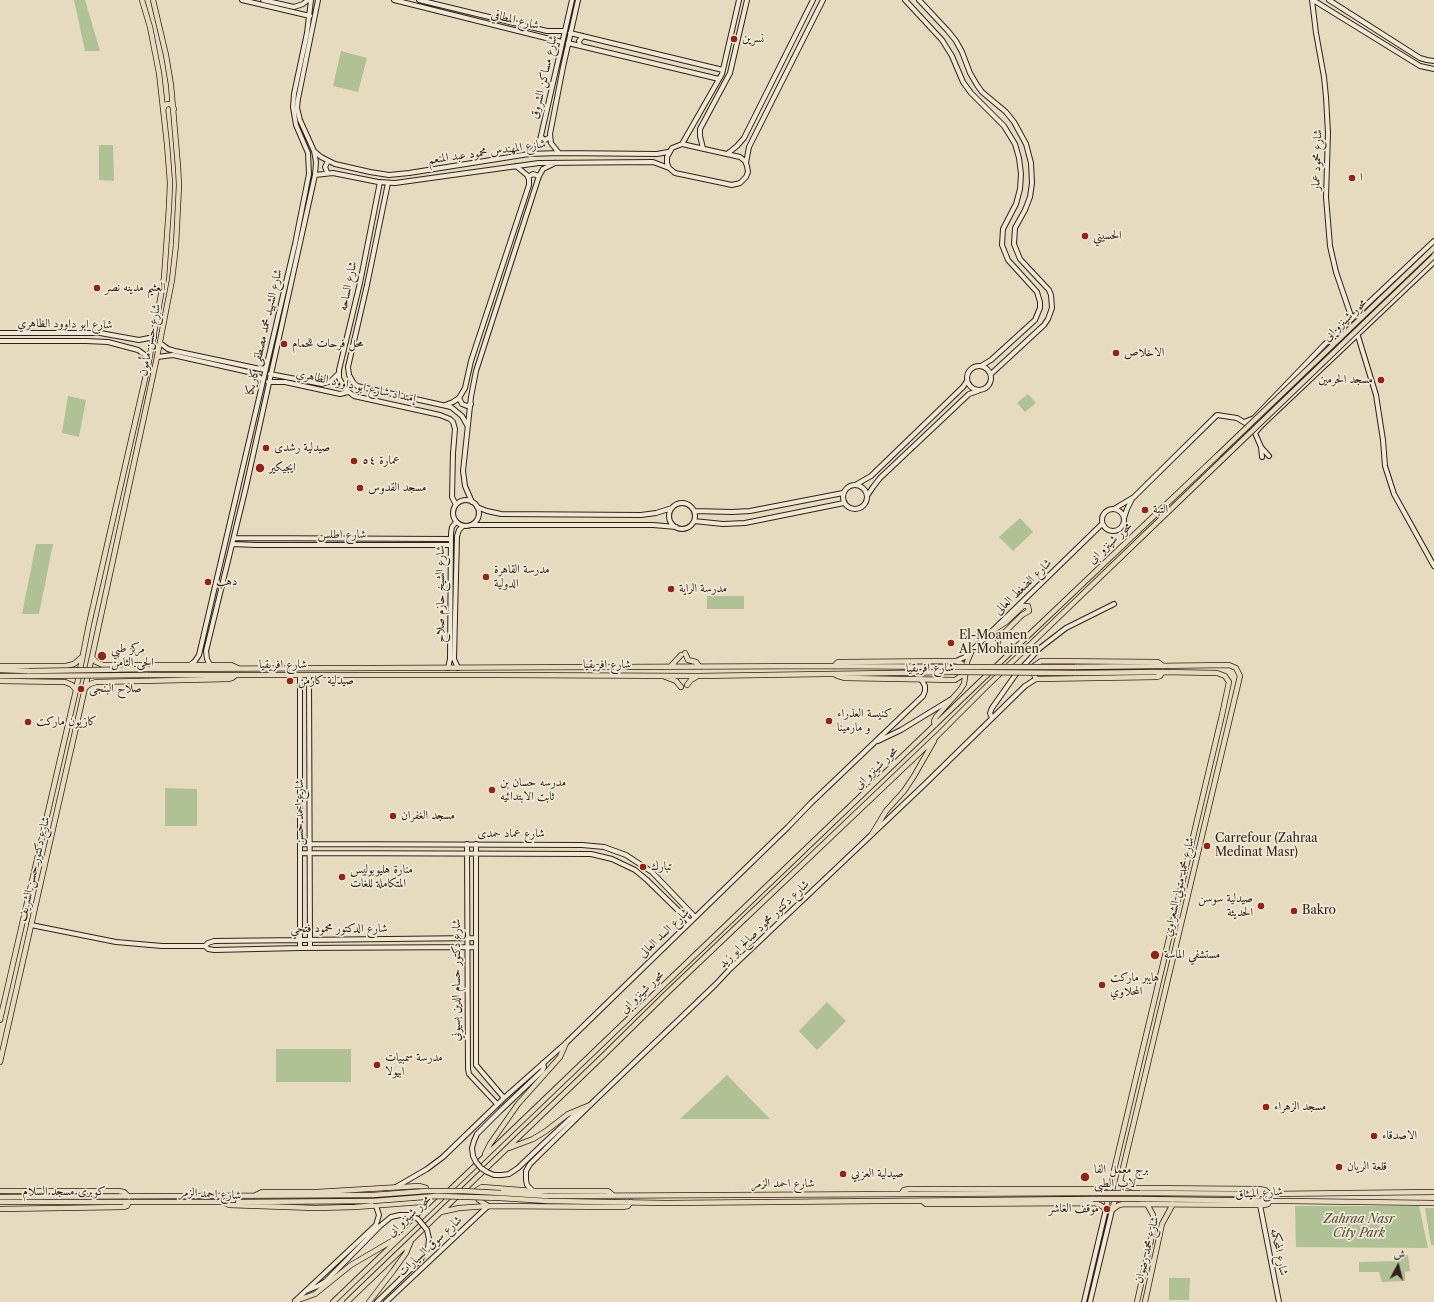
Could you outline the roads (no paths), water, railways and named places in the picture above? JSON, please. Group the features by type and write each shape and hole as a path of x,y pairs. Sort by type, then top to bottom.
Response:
{"main road":[{"name":"شارع حسن مأمون","path":"78,679 154,338 164,278 169,223 170,183 161,86 150,27 142,0"},
{"name":"شارع حسن مأمون","path":"87,680 160,343 172,280 176,245 179,185 174,108 164,48 153,0"},
{"path":"161,86 162,89 167,90 171,87 171,85"},
{"path":"163,110 168,104 171,104 174,108"},
{"name":"محور شينزو ابى","path":"333,1302 1434,248"},
{"name":"محور شينزو ابى","path":"347,1302 657,1002 936,737 986,687 1434,256"},
{"path":"992,631 1006,622 1023,606 1028,606 1029,611 1022,615 1000,637 998,641 1000,650 1006,652 1012,651"},
{"path":"935,725 934,722 936,717 964,684 967,662 972,650"},
{"path":"670,667 683,654 688,660 696,662 699,666"},
{"path":"0,666 71,665 79,660 83,655"},
{"name":"شارع افريقيا","path":"85,688 94,682 228,679 236,675 697,676 834,674 845,678 954,680 962,674 964,668 960,662 956,661 838,662 834,666 458,668 277,667 240,669 231,665 99,664 92,657"},
{"path":"1163,666 1156,662 1041,661 1036,664 1033,674 1036,679 1156,677 1161,675 1163,672"},
{"path":"111,682 107,678 106,672 107,668 112,665"},
{"path":"53,682 58,679 61,674 60,670 56,666"},
{"path":"80,666 84,670 90,668"},
{"path":"834,666 1163,666"},
{"name":"شارع محمد متولي الشعراوي","path":"1112,1210 1131,1136 1240,676 1238,670 1232,666 1163,666"},
{"path":"0,676 29,673 150,672 240,669"},
{"path":"0,670 29,673"},
{"path":"150,672 236,675"},
{"path":"834,674 1163,672"},
{"name":"شارع محمد متولي الشعراوي","path":"1106,1209 1168,937 1229,682 1227,678 1221,674 1163,672"},
{"path":"662,675 667,679 678,682 681,687"},
{"path":"687,685 697,676"},
{"path":"78,679 83,678 87,680"},
{"name":"شارع دكتور حسن الشريف","path":"0,1020 78,679"},
{"name":"شارع دكتور حسن الشريف","path":"0,1062 87,680"},
{"path":"0,681 67,683 76,690"},
{"path":"872,834 886,812 911,780 936,737"},
{"path":"1171,928 1175,930 1180,929"},
{"path":"1168,937 1172,936 1177,939"},
{"path":"15,956 24,958"},
{"path":"3,1008 12,1010"},
{"path":"484,1157 490,1144 515,1108 560,1057 566,1043"},
{"path":"507,1148 533,1139 568,1114 588,1106"},
{"path":"1122,1135 1126,1138 1131,1136"},
{"path":"1120,1146 1122,1143 1125,1143 1128,1147"},
{"path":"1120,1181 1131,1188 1129,1196 1132,1204"},
{"name":"شارع احمد الزمر","path":"488,1206 477,1197 477,1192 482,1187 533,1191 608,1191 614,1196 901,1194 904,1190 909,1189 1097,1189 1106,1187 1111,1183"},
{"name":"شارع احمد الزمر","path":"419,1186 426,1188 429,1194 427,1199 421,1202 376,1206 315,1208 230,1205 224,1202 129,1199 254,1196 262,1192 317,1192 419,1186"},
{"name":"شارع الميثاق","path":"1131,1188 1259,1188 1270,1194 1434,1192"},
{"path":"1095,1203 1099,1198 1097,1189"},
{"path":"254,1196 373,1198 440,1190 543,1196 614,1196"},
{"name":"شارع احمد الزمر","path":"0,1191 121,1191 124,1192 129,1199"},
{"path":"901,1194 1270,1194"},
{"path":"224,1202 468,1196 538,1201 631,1202"},
{"name":"كوبرى مسجد السلام","path":"0,1197 129,1199"},
{"name":"شارع احمد الزمر","path":"0,1209 123,1207 127,1206 129,1199"},
{"name":"كوبرى مسجد السلام","path":"0,1202 129,1199"},
{"path":"922,1200 1270,1200"},
{"name":"شارع احمد الزمر","path":"440,1212 459,1208 488,1206 623,1207 628,1206 631,1202 922,1200 929,1204 1095,1203 1100,1204 1106,1209"},
{"name":"شارع الميثاق","path":"1112,1210 1122,1204 1266,1205 1270,1200 1434,1203"},
{"name":"شارع محمد رضوان","path":"1137,1302 1154,1231 1152,1211 1147,1204"},
{"name":"شارع محمد رضوان","path":"1145,1302 1158,1238 1164,1220 1173,1204"},
{"path":"1154,1219 1159,1218 1164,1220"},
{"path":"294,1301 315,1294 351,1266 404,1234"},
{"path":"369,1302 385,1284 406,1253 411,1240"}],"street":[{"path":"242,0 310,16"},
{"path":"263,0 292,7 300,6 310,0"},
{"name":"شارع الشهيد محمد مصطفى كاريكا","path":"190,665 199,655 243,462 266,370 309,174 308,153 296,125 292,107 310,16 310,0"},
{"name":"شارع الشهيد محمد مصطفى كاريكا","path":"206,656 249,473 315,175 316,162 314,151 300,118 297,103 318,0"},
{"name":"شارع المطافي","path":"394,0 562,42"},
{"name":"شارع المطافي","path":"418,0 552,32 565,31"},
{"name":"شارع مساكن الشروق","path":"529,154 536,148 540,137 572,0"},
{"name":"شارع مساكن الشروق","path":"550,137 570,33 578,0"},
{"path":"682,144 723,70 739,0"},
{"path":"703,148 699,134 700,127 728,76 733,61 747,0"},
{"path":"727,154 744,138 813,0"},
{"name":"شارع المهندس محمود عبد المنعم","path":"315,175 327,172 388,183 407,182 515,166 554,163 653,162 669,168 678,174 732,185 740,183 748,172 746,163 749,147 823,0"},
{"path":"905,0 942,40 952,56 963,82 971,93 1004,126 1015,144 1021,174 1020,189 1013,211 1003,229 1002,245 1008,260 1037,292 1040,298 1040,308 1035,320 991,360 981,366 974,367 969,371 967,381 963,387 871,476 857,484 848,486 843,493 844,503 852,509 859,509 866,503 873,487 880,478 969,394 988,387 991,381 991,374 986,368 981,366"},
{"path":"919,0 956,41 977,86 1006,112 1014,122 1026,144 1031,163 1032,184 1030,197 1015,228 1014,244 1020,259 1049,290 1052,308 1044,325 991,374"},
{"path":"1312,0 1420,66 1434,69"},
{"name":"شارع محمود عمار","path":"1312,0 1326,97 1328,133 1326,197 1330,246 1336,272 1352,319"},
{"path":"1320,5 1322,0"},
{"path":"1329,0 1420,58 1434,61"},
{"path":"299,14 300,6"},
{"path":"550,39 553,36 552,32"},
{"path":"570,33 723,70"},
{"path":"580,46 579,41 583,36"},
{"path":"568,44 719,79"},
{"path":"708,76 711,72 710,67"},
{"path":"715,86 721,90"},
{"path":"540,137 545,140 550,137 553,146 559,153"},
{"path":"669,168 667,160 668,152 674,146 682,144 740,157 746,163"},
{"name":"شارع المهندس محمود عبد المنعم","path":"314,151 328,161 370,172 396,174 529,154 657,154 668,152"},
{"path":"327,172 325,167 328,161"},
{"path":"472,502 465,500 456,505 453,514 456,522 463,526 653,525 686,528 689,527 694,521 694,511 690,505 686,503 678,503 672,508 651,514 501,514 477,507 472,502 466,490 463,476 474,379 538,176 543,169 554,163"},
{"path":"444,405 453,402 458,398 465,388 471,362 529,185 528,177 523,171 515,166"},
{"path":"528,177 533,174 538,176"},
{"name":"شارع الساحه","path":"339,373 360,283 380,182"},
{"name":"شارع الساحه","path":"358,386 351,380 348,369 388,183"},
{"path":"379,188 387,190"},
{"path":"1244,422 1252,419 1302,367 1434,242"},
{"path":"1256,433 1434,262"},
{"path":"361,274 364,276 369,276"},
{"path":"360,283 367,284"},
{"name":"شارع ابو داوود الظاهري","path":"0,333 106,334 143,340 154,338"},
{"path":"42,333 42,341"},
{"path":"1358,336 1376,395 1383,440 1385,466 1394,494 1434,566"},
{"path":"132,348 135,344 133,339"},
{"name":"شارع ابو داوود الظاهري","path":"0,341 103,342 132,348 149,358"},
{"path":"160,343 170,352 253,371 266,370"},
{"path":"157,357 170,352"},
{"path":"253,371 263,380"},
{"path":"339,373 341,384 348,392"},
{"name":"إمتداد شارع ابو داوود الظاهري","path":"270,374 322,384 331,381 339,373"},
{"path":"281,382 283,377"},
{"path":"967,381 971,388 978,391"},
{"name":"إمتداد شارع ابو داوود الظاهري","path":"268,382 281,382 340,394 348,392 354,396 417,409 450,419 455,429 452,498 456,505"},
{"name":"إمتداد شارع ابو داوود الظاهري","path":"358,386 451,407 460,413 465,419 468,427"},
{"path":"458,398 462,404 467,406 470,404"},
{"path":"1264,407 1273,416"},
{"path":"1134,497 1104,513 1102,524 1105,528 1109,531 1116,531 1122,527 1126,509 1134,497 1217,415 1233,417 1252,428 1256,433 1261,447 1262,457"},
{"path":"1261,447 1269,456"},
{"path":"243,462 246,464 251,464"},
{"path":"241,472 249,473"},
{"path":"857,484 864,488 868,496"},
{"path":"694,511 750,511 843,493"},
{"path":"694,521 723,524 745,523 844,503"},
{"path":"471,525 478,517 477,507"},
{"path":"672,508 670,518 676,527"},
{"path":"1114,509 1122,513 1124,520"},
{"name":"شارع الشيخ حازم صلاح","path":"456,522 452,530 451,539 452,657 458,668"},
{"name":"شارع الضغط العالى","path":"956,661 965,657 1102,524"},
{"name":"شارع الشيخ حازم صلاح","path":"448,668 452,657 457,536 458,530 463,526"},
{"name":"شارع اطلس","path":"234,538 451,539"},
{"name":"شارع اطلس","path":"232,544 451,545"},
{"path":"992,718 990,713 992,708 1016,674 1040,648 1066,628 1114,604"},
{"path":"199,655 206,656 210,665"},
{"name":"شارع احمد حسن","path":"300,676 300,948"},
{"name":"شارع احمد حسن","path":"309,676 310,948"},
{"name":"شارع السد العالى","path":"396,1187 435,1164 497,1104 566,1043 811,803 876,743 923,696 926,686 921,679"},
{"name":"شارع دكتور محمود صالح ابو زيد","path":"533,1191 526,1180 525,1174 528,1166 588,1106 992,718 1028,684 1036,679"},
{"path":"876,743 901,730 952,698"},
{"name":"شارع عماد حمدى","path":"300,844 592,845 613,850 639,862 652,872 695,917"},
{"name":"شارع دكتور حسام الدين بسيوني","path":"467,844 468,1072 497,1104"},
{"name":"شارع دكتور حسام الدين بسيوني","path":"476,844 476,1065 504,1098"},
{"name":"شارع عماد حمدى","path":"300,853 592,854 612,859 635,870 690,922"},
{"name":"شارع الدكتور محمود فتحي","path":"31,925 128,944 205,946 208,949 214,950 476,947"},
{"name":"شارع الدكتور محمود فتحي","path":"205,946 214,941 476,938"},
{"path":"543,1063 544,1067 542,1071 477,1134 474,1141 473,1156 481,1168 494,1175 509,1174 518,1168 572,1116 588,1106"},
{"name":"شارع المحكمه","path":"1260,1205 1280,1302"},
{"path":"294,1301 376,1224 380,1215 376,1206"},
{"name":"شارع سوق السيارات","path":"386,1302 488,1206"},
{"path":"1084,1302 1106,1209"},
{"path":"1090,1302 1112,1210"},
{"path":"304,1292 326,1281 380,1226 391,1218 400,1215 409,1215 418,1219 424,1226 429,1239 428,1248 421,1259 377,1302"}],"place":[{"name":"نسرين","path":"734,39"},
{"name":"ا","path":"1352,178"},
{"name":"الحسيني","path":"1085,236"},
{"name":"العثيم مدينه نصر","path":"97,288"},
{"name":"محل فرحات للحمام","path":"284,344"},
{"name":"الاخلاص","path":"1116,353"},
{"name":"مسجد الحرمين","path":"1381,380"},
{"name":"صيدلية رشدى","path":"266,448"},
{"name":"عمارة ٥٤","path":"354,461"},
{"name":"ايجيكير","path":"260,468"},
{"name":"مسجد القدوس","path":"360,488"},
{"name":"التبة","path":"1145,510"},
{"name":"مدرسة القاهرة الدولية","path":"486,577"},
{"name":"دهب","path":"208,582"},
{"name":"مدرسة الراية","path":"671,589"},
{"name":"El-Moamen Al-Mohaimen","path":"951,643"},
{"name":"مركز طبي الحى الثامن","path":"102,656"},
{"name":"صيدلية كارمن","path":"290,681"},
{"name":"صلاح البنجى","path":"81,689"},
{"name":"كنيسة العذراء و مارمينا","path":"829,721"},
{"name":"كازيون ماركت","path":"28,722"},
{"name":"مدرسه حسان بن ثابت الابتدائيه","path":"492,790"},
{"name":"مسجد الغفران","path":"393,816"},
{"name":"Carrefour (Zahraa Medinat Masr)","path":"1207,846"},
{"name":"تبارك","path":"643,867"},
{"name":"منارة هليوبوليس المتكاملة للغات","path":"342,877"},
{"name":"صيدلية سوسن الحديثة","path":"1261,906"},
{"name":"Bakro","path":"1294,911"},
{"name":"مستشفي الماسة","path":"1155,955"},
{"name":"هايبر ماركت المحلاوي","path":"1102,985"},
{"name":"مدرسة سمبيات ابيولا","path":"377,1065"},
{"name":"مسجد الزهراء","path":"1266,1107"},
{"name":"الاصدقاء","path":"1374,1136"},
{"name":"قلعة الريان","path":"1339,1167"},
{"name":"صيدلية العزبي","path":"843,1174"},
{"name":"برج معمل الفا لاب الطبى","path":"1085,1177"},
{"name":"موقف العاشر","path":"1107,1209"}],"park label":[{"name":"Zahraa Nasr City Park","path":"1359,1227"}]}
